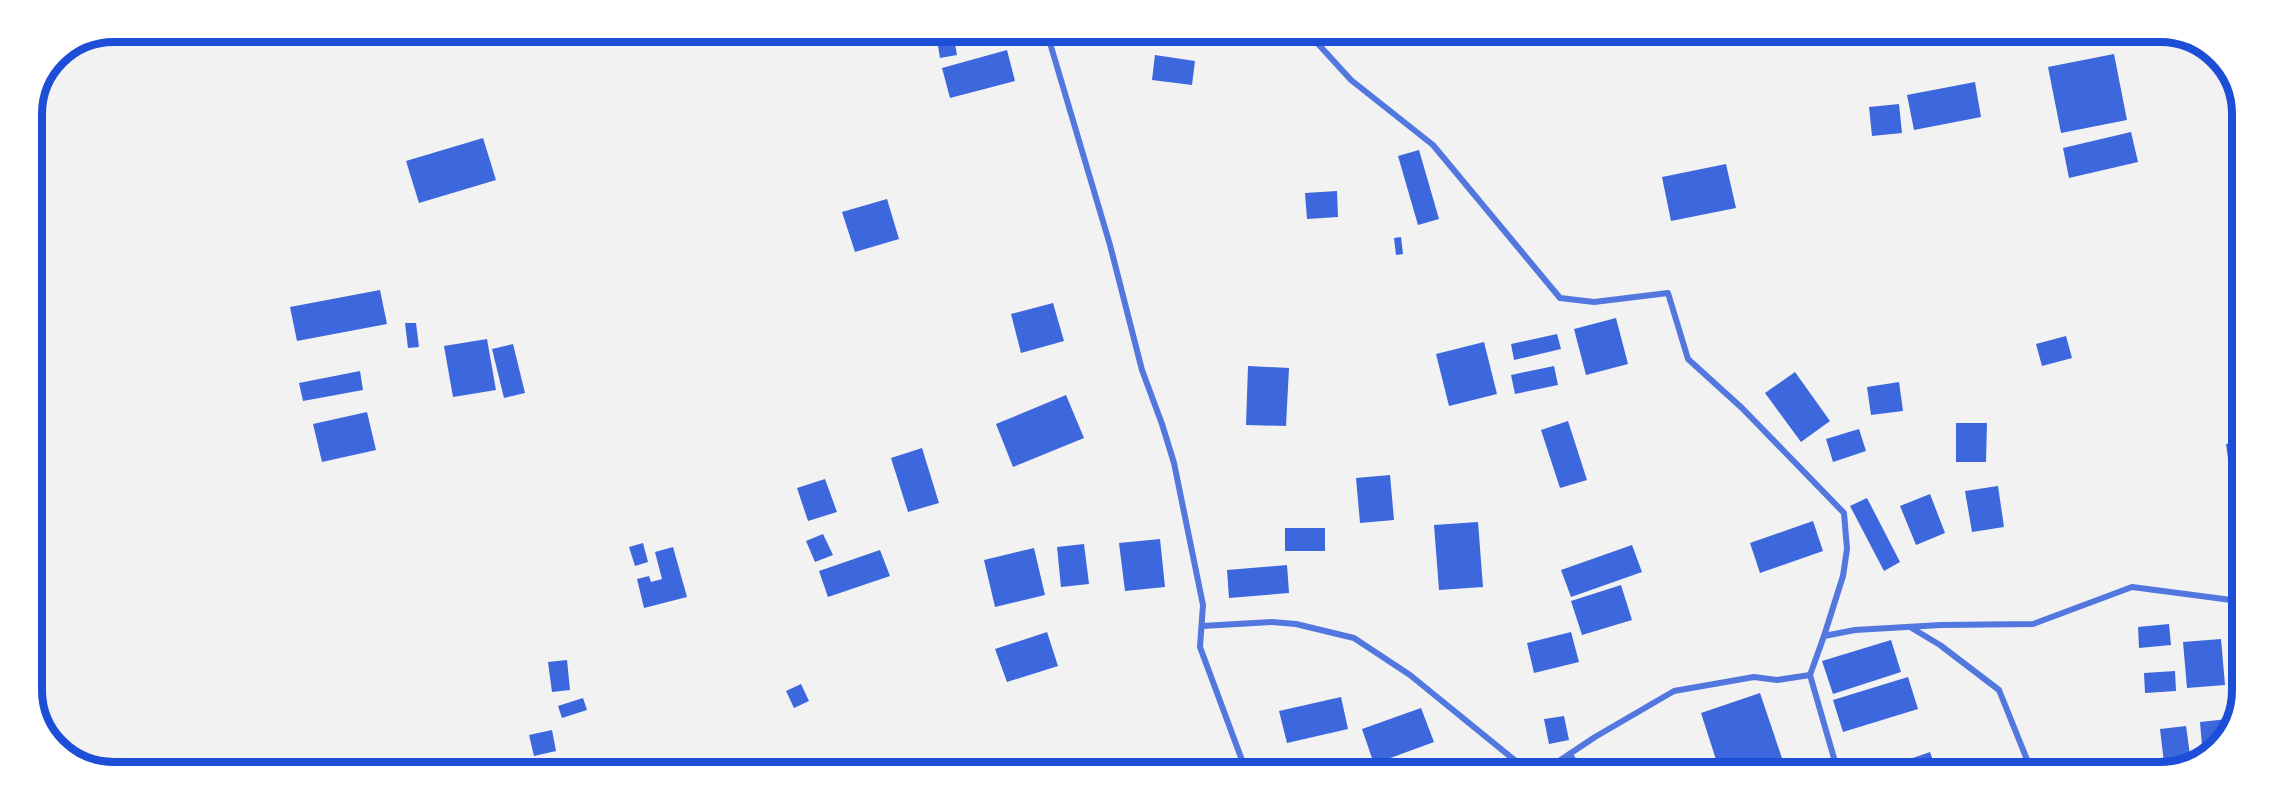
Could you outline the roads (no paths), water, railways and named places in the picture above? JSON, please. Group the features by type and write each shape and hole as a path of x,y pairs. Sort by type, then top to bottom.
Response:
{"street":[{"path":"1050,42 1110,245 1142,370 1174,463 1203,605 1200,647 1243,762"},
{"path":"1316,42 1351,80 1433,145 1560,298 1594,302 1668,293 1688,359 1742,408 1844,513 1848,549 1843,576 1810,675 1835,762"},
{"path":"1824,636 1855,630 2033,624 2132,587 2232,600"},
{"path":"1202,626 1272,622 1296,624 1354,638 1410,675 1517,762"},
{"path":"1910,627 1940,645 1999,690 2028,762"},
{"path":"1558,762 1595,737 1674,691 1754,677 1777,680 1810,675"},
{"path":"1570,754 1574,762"}]}
